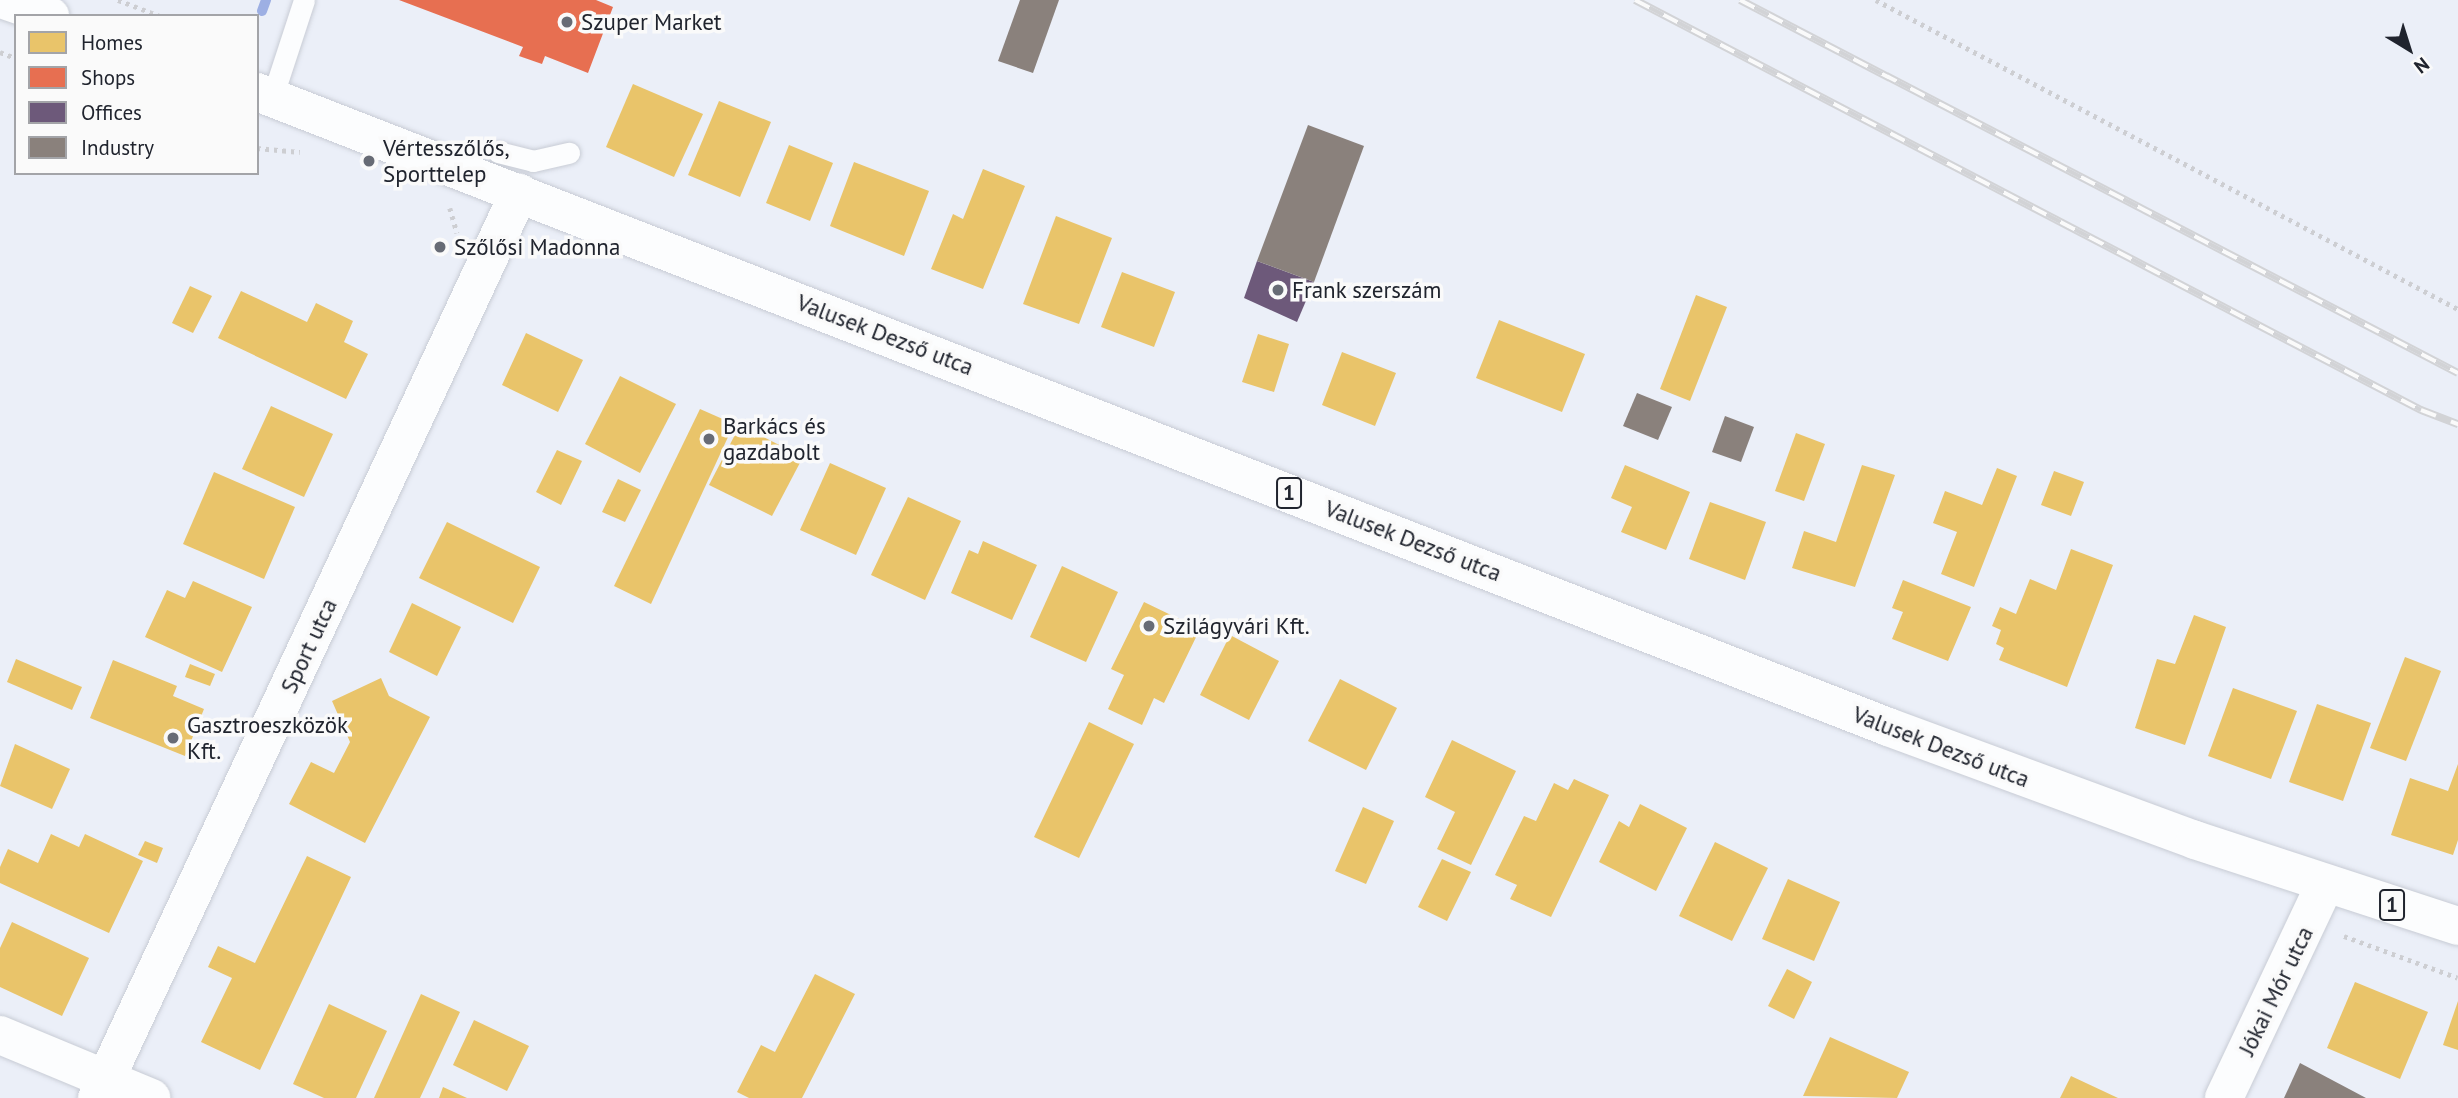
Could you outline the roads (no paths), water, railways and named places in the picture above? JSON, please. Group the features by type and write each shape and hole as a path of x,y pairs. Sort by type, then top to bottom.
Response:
{"main road":[{"path":"4,0 44,14"},
{"name":"Valusek Dezső utca","path":"264,95 1888,727 2325,884 2458,926"},
{"name":"Sport utca","path":"102,1088 519,193"},
{"name":"Jókai Mór utca","path":"2224,1098 2309,924 2325,884"},
{"path":"0,1035 102,1088 151,1098"}],"lane":[{"path":"264,95 304,0"},
{"path":"498,152 533,161 569,153"}],"waterway":[{"path":"262,11 266,0"}],"railway":[{"path":"1635,0 2421,410 2458,424"},
{"path":"1740,0 2458,373"}],"place":[{"name":"Szuper Market","path":"567,22"},
{"name":"Vértesszőlős, Sporttelep","path":"369,161"},
{"name":"Szőlősi Madonna","path":"440,247"},
{"name":"Frank szerszám","path":"1278,290"},
{"name":"Barkács és gazdabolt","path":"709,439"},
{"name":"Szilágyvári Kft.","path":"1149,626"},
{"name":"Gasztroeszközök Kft.","path":"173,738"}]}
